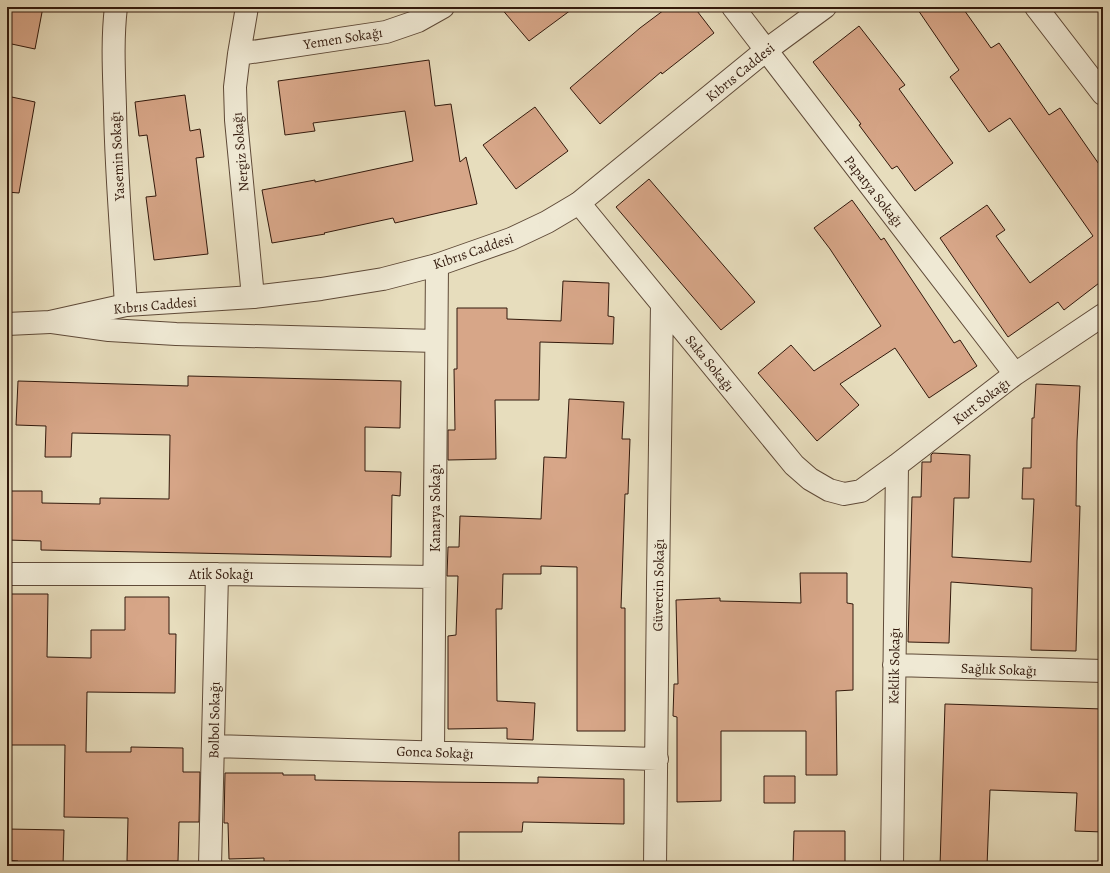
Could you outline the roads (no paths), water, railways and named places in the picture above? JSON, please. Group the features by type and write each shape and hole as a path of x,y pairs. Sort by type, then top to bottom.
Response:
{"street":[{"name":"Yasemin Sokağı","path":"116,7 114,64 116,162 126,305"},
{"name":"Nergiz Sokağı","path":"247,7 239,54 236,87 236,120 253,297"},
{"name":"Yemen Sokağı","path":"239,54 386,32 418,21 443,7"},
{"name":"Papatya Sokağı","path":"733,7 1015,374"},
{"name":"Kıbrıs Caddesi","path":"7,324 50,322 126,305 253,297 321,289 383,279 437,265 511,239 546,222 579,203 766,50 825,7"},
{"path":"1036,7 1103,94"},
{"name":"Saka Sokağı","path":"579,203 794,465 810,479 829,490 844,494 861,491"},
{"name":"Kanarya Sokağı","path":"433,752 437,265"},
{"name":"Güvercin Sokağı","path":"655,866 662,304"},
{"name":"Kurt Sokağı","path":"861,491 1015,374 1103,315"},
{"name":"Kıbrıs Caddesi","path":"50,322 109,330 176,334 436,341"},
{"name":"Keklik Sokağı","path":"892,866 897,465"},
{"name":"Atik Sokağı","path":"7,574 217,574 434,577"},
{"name":"Bolbol Sokağı","path":"210,866 217,574"},
{"name":"Sağlık Sokağı","path":"894,665 1103,671"},
{"name":"Gonca Sokağı","path":"213,746 657,759"}]}
